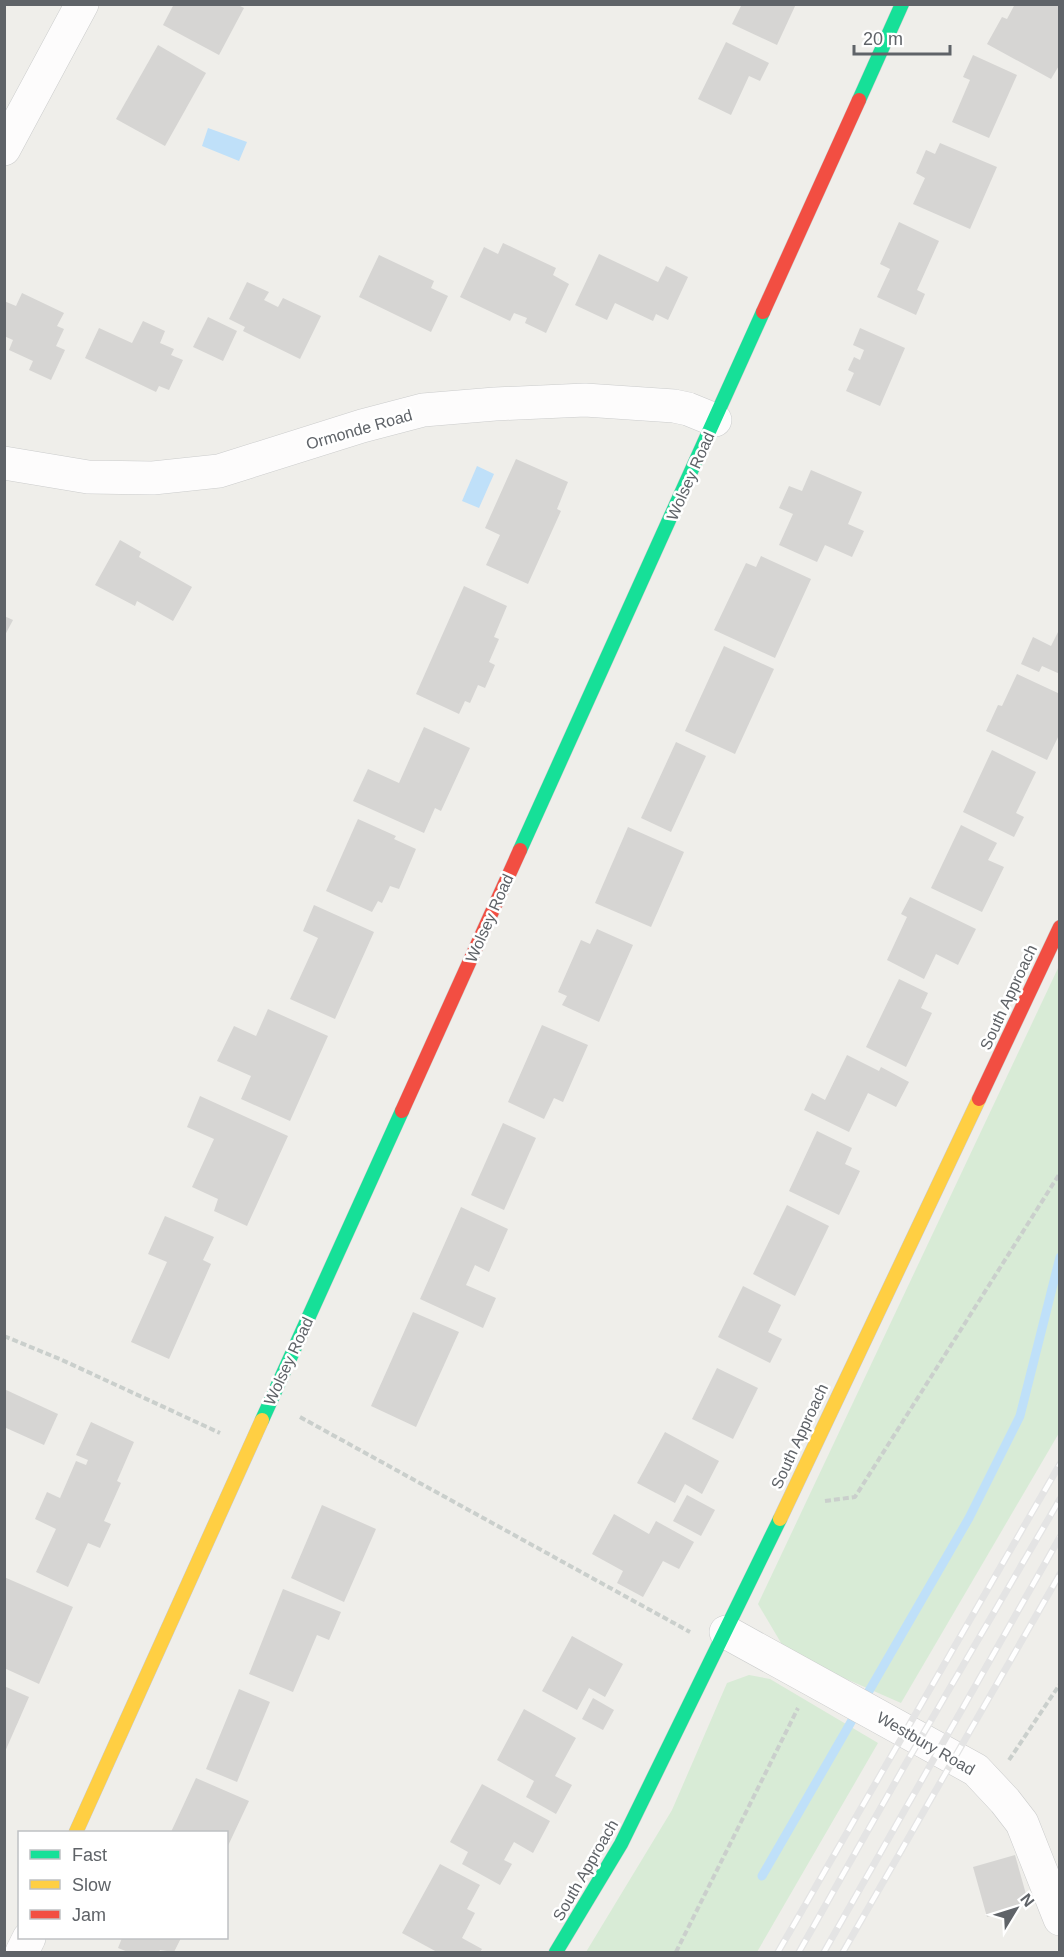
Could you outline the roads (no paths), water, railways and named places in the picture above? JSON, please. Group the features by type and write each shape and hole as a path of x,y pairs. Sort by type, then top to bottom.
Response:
{"street":[{"path":"4,149 82,4"},
{"name":"Wolsey Road","path":"77,1831 902,4"},
{"name":"Ormonde Road","path":"4,463 88,477 153,478 219,471 362,426 423,410 495,404 585,400 674,406 715,420"},
{"name":"South Approach","path":"556,1953 621,1844 726,1632 783,1507 1059,927"},
{"name":"Westbury Road","path":"726,1632 976,1770 1022,1823 1059,1919"},
{"path":"22,1953 29,1939"}],"water":[{"path":"208,128 247,142 239,161 202,146"},
{"path":"477,466 494,474 479,508 462,501"}],"waterway":[{"path":"762,1876 969,1518 1020,1416 1060,1257"}],"railway":[{"path":"778,1952 1060,1464"},
{"path":"799,1952 1060,1499"},
{"path":"824,1952 1060,1537"},
{"path":"843,1952 1060,1574"}]}
